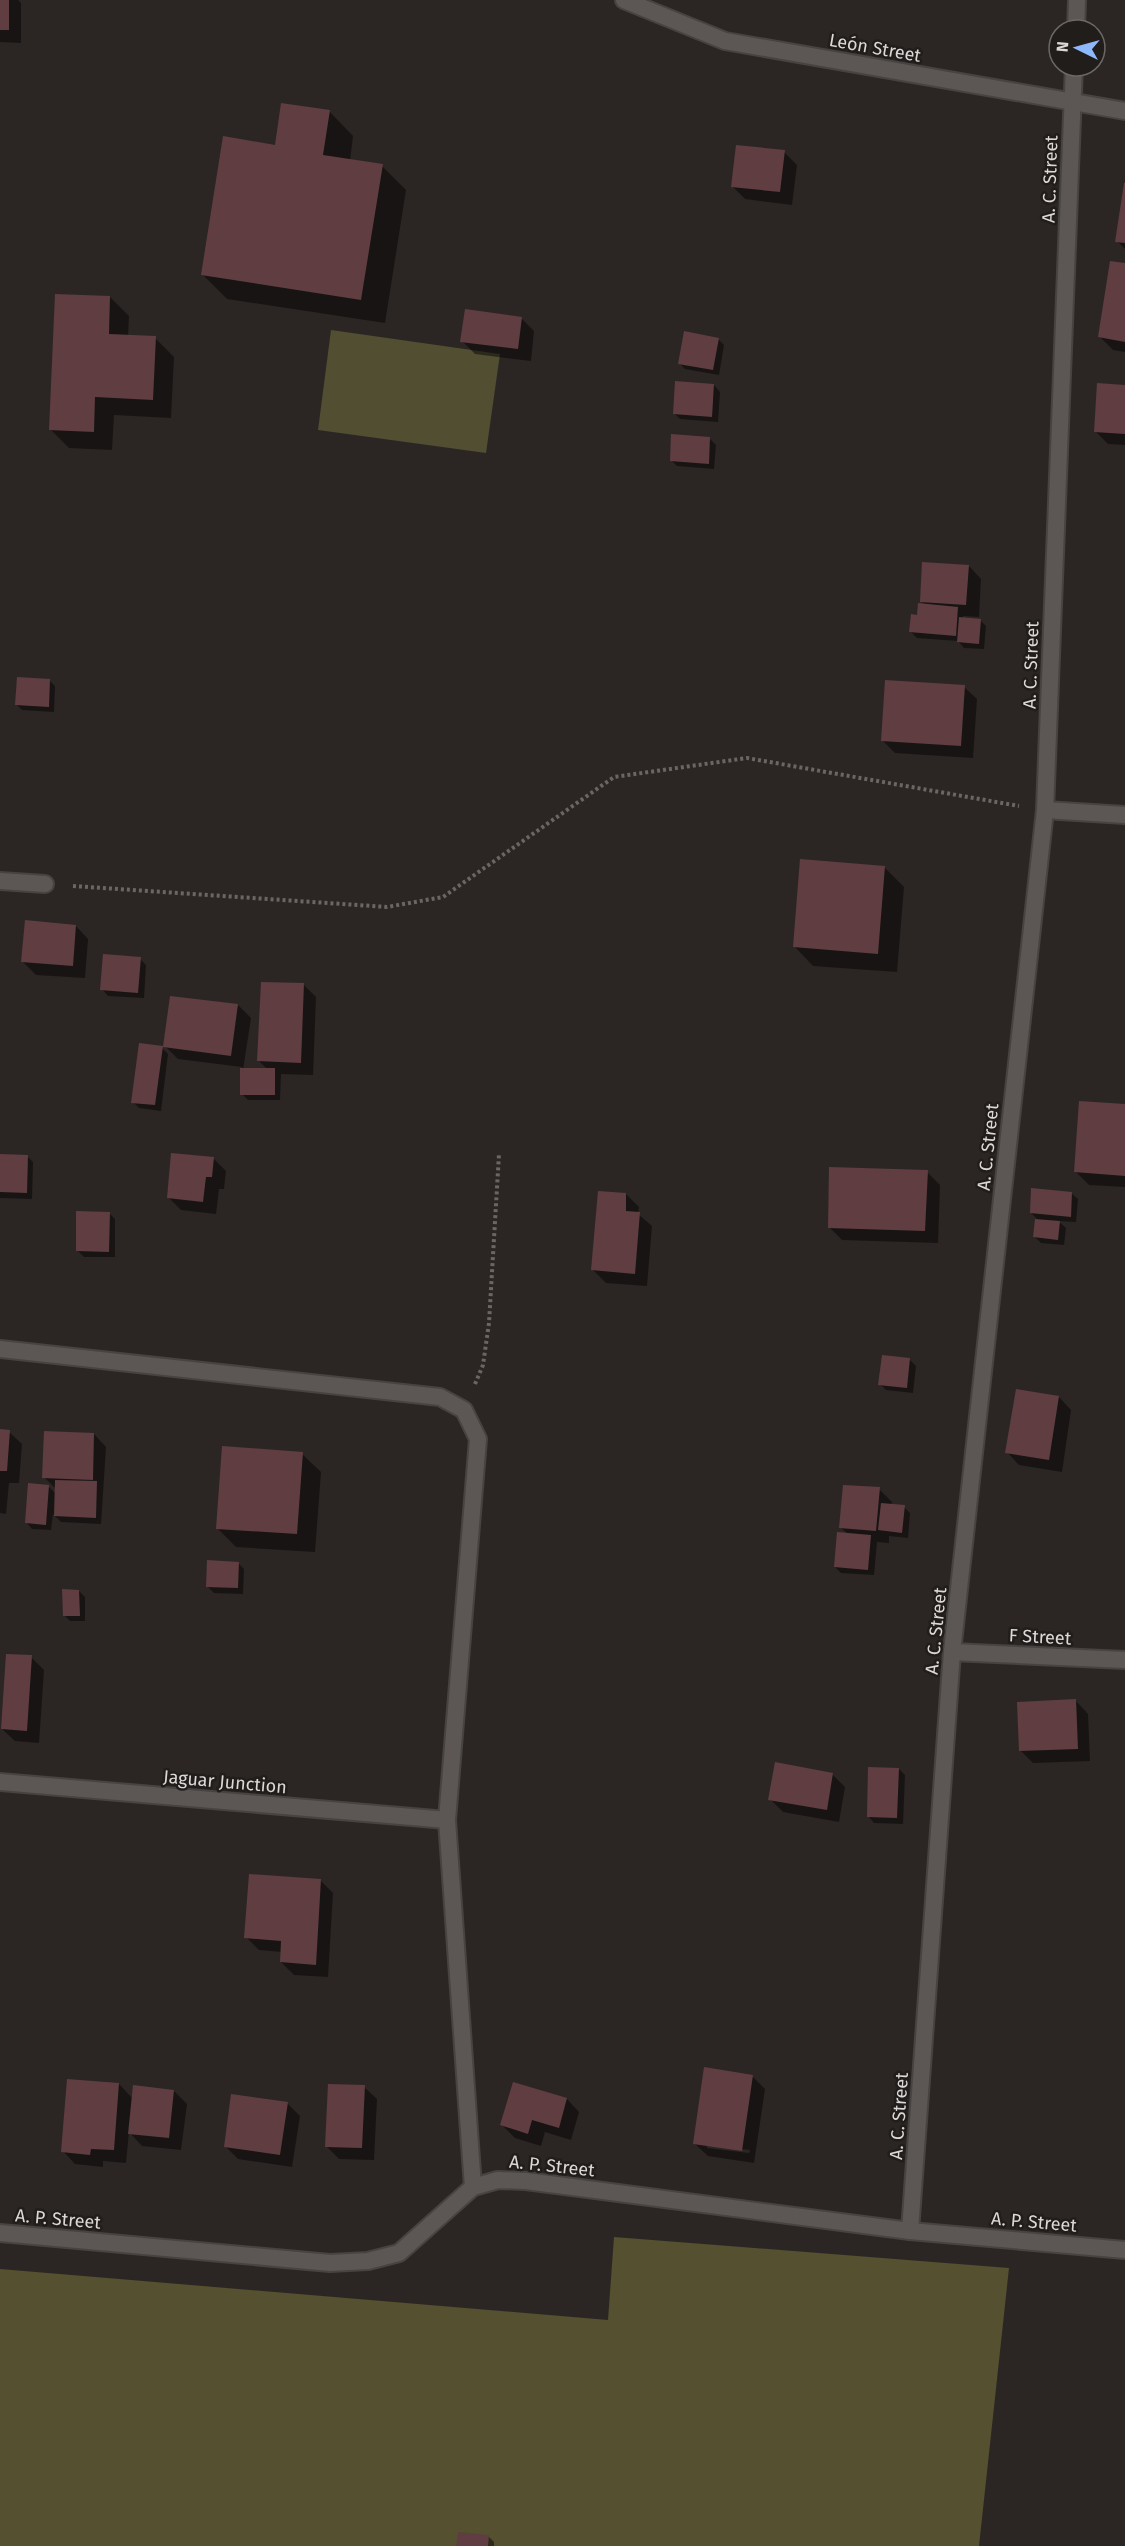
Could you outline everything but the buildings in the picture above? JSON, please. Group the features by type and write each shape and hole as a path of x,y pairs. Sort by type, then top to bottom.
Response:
{"street":[{"name":"León Street","path":"624,0 725,41 1125,111"},
{"path":"1076,18 1077,0"},
{"name":"A. C. Street","path":"910,2231 952,1652 1045,810 1073,78"},
{"path":"1045,810 1125,815"},
{"path":"0,881 45,884"},
{"path":"0,1349 440,1397 464,1410 478,1439 447,1820 473,2187"},
{"name":"F Street","path":"952,1652 1125,1660"},
{"name":"Jaguar Junction","path":"0,1782 447,1820"},
{"name":"A. P. Street","path":"0,2233 330,2263 368,2261 399,2253 473,2187 498,2180 526,2181 910,2231 1125,2250"}],"path":[{"path":"45,884 387,907 443,897 614,777 747,758 1045,810"},
{"path":"464,1410 483,1365 486,1344 499,1154"}],"shaded area":[{"path":"331,330 500,354 486,453 318,430"},
{"path":"614,2237 1009,2268 979,2546 0,2546 0,2269 608,2320"}]}
